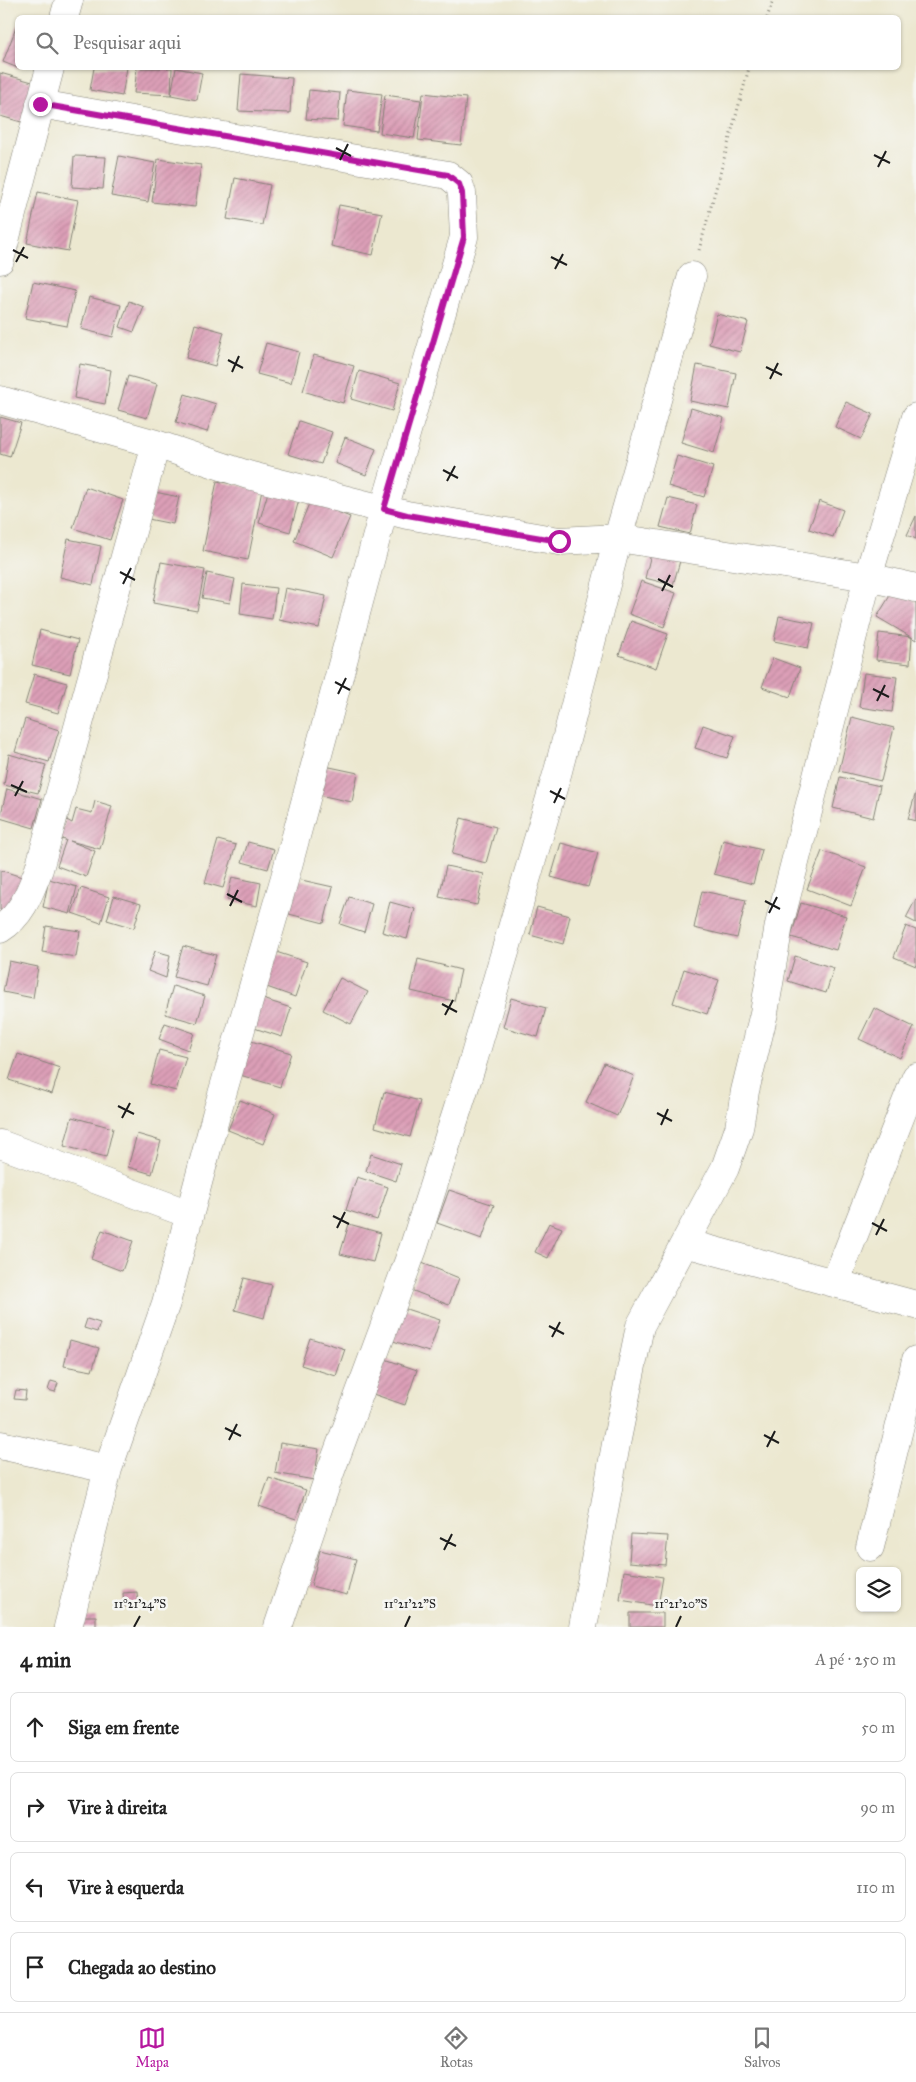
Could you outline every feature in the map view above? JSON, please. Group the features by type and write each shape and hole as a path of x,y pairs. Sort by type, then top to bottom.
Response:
{"street":[{"path":"65,15 69,0"},
{"path":"0,260 49,70"},
{"path":"40,104 448,175 459,184 462,193 464,237 384,509 285,876 216,1115 166,1303 108,1469 68,1627"},
{"path":"278,1627 330,1473 412,1249 474,1058 558,772 618,538 692,276"},
{"path":"0,400 156,444 248,475 407,515 559,541 618,538 868,577 916,588"},
{"path":"583,1627 616,1444 640,1326 724,1168 739,1128 764,1013 779,925 868,577 916,418"},
{"path":"0,929 18,914 29,896 39,869 156,444"},
{"path":"835,1283 916,1077"},
{"path":"0,1144 189,1214"},
{"path":"685,1243 916,1305"},
{"path":"870,1547 912,1395 916,1360"},
{"path":"0,1445 108,1469"}],"path":[{"path":"768,15 773,0"},
{"path":"692,276 748,70"}],"building":[{"path":"15,30 15,67 3,62"},
{"path":"94,70 127,70 122,96 90,90"},
{"path":"137,70 172,70 171,95 134,93"},
{"path":"176,70 202,73 197,100 171,95"},
{"path":"0,73 36,83 25,123 0,116"},
{"path":"241,74 292,78 290,113 238,111"},
{"path":"309,90 340,93 338,121 306,119"},
{"path":"347,90 382,94 377,131 343,126"},
{"path":"423,93 466,98 461,145 418,140"},
{"path":"385,95 421,100 414,138 380,133"},
{"path":"74,156 106,157 103,189 72,187"},
{"path":"119,156 155,163 148,202 111,196"},
{"path":"158,159 201,165 195,207 152,202"},
{"path":"235,178 270,185 262,225 227,219"},
{"path":"38,192 78,200 68,251 27,243"},
{"path":"339,205 382,213 373,255 331,246"},
{"path":"33,282 75,291 67,326 25,318"},
{"path":"89,297 121,305 113,337 81,329"},
{"path":"129,301 144,307 134,332 120,327"},
{"path":"717,314 748,322 740,352 709,344"},
{"path":"195,324 224,332 215,366 186,358"},
{"path":"266,343 299,352 291,383 257,374"},
{"path":"314,355 354,366 343,403 303,391"},
{"path":"80,364 111,370 105,404 74,398"},
{"path":"697,365 736,373 729,409 690,401"},
{"path":"359,371 400,383 392,411 351,399"},
{"path":"128,376 157,384 147,418 118,410"},
{"path":"185,394 216,404 207,432 176,422"},
{"path":"846,402 873,414 861,439 835,427"},
{"path":"691,408 724,418 714,453 681,443"},
{"path":"0,417 21,423 10,457 0,454"},
{"path":"299,421 332,432 321,464 288,454"},
{"path":"345,437 376,449 366,475 335,463"},
{"path":"677,456 713,467 704,497 668,486"},
{"path":"217,481 262,490 248,560 203,551"},
{"path":"86,487 123,500 110,540 73,528"},
{"path":"155,492 179,497 173,524 148,519"},
{"path":"268,492 299,500 290,532 259,523"},
{"path":"668,498 697,505 690,534 660,527"},
{"path":"310,501 350,517 333,557 294,541"},
{"path":"819,501 843,510 833,537 809,529"},
{"path":"916,516 916,539 907,535"},
{"path":"68,539 101,546 93,585 60,577"},
{"path":"651,554 680,561 673,585 645,578"},
{"path":"161,562 205,570 197,611 153,603"},
{"path":"207,573 235,579 230,603 202,598"},
{"path":"641,581 676,593 664,627 629,614"},
{"path":"243,584 276,588 272,619 240,614"},
{"path":"285,588 326,596 319,628 279,620"},
{"path":"894,589 916,602 916,640 877,617"},
{"path":"779,616 814,623 808,648 774,641"},
{"path":"631,621 668,634 656,668 619,655"},
{"path":"40,630 78,640 70,674 32,665"},
{"path":"879,633 912,637 910,664 876,660"},
{"path":"773,658 800,668 790,697 762,687"},
{"path":"864,673 897,677 892,712 859,707"},
{"path":"34,674 67,683 58,713 25,704"},
{"path":"852,717 894,728 881,781 839,771"},
{"path":"25,719 59,730 49,762 15,752"},
{"path":"703,725 735,736 727,758 695,748"},
{"path":"9,754 46,765 38,793 4,785"},
{"path":"325,766 358,773 352,802 319,795"},
{"path":"840,777 880,786 873,818 833,808"},
{"path":"7,789 42,799 34,828 0,818"},
{"path":"916,792 916,821 908,819"},
{"path":"95,801 112,806 100,849 70,841 95,851 86,877 57,866 66,840 60,839 65,819 72,823 76,809 92,813"},
{"path":"461,818 496,827 486,863 452,854"},
{"path":"218,840 236,845 223,888 205,883"},
{"path":"723,840 762,850 753,884 714,874"},
{"path":"248,842 274,849 268,869 242,862"},
{"path":"561,843 598,853 588,887 551,877"},
{"path":"822,851 866,867 851,906 807,889"},
{"path":"446,866 484,874 477,905 439,897"},
{"path":"0,870 25,878 11,914 0,910"},
{"path":"232,877 261,883 257,906 227,900"},
{"path":"49,879 77,887 70,914 43,907"},
{"path":"297,879 333,887 324,923 289,914"},
{"path":"81,888 109,897 101,923 72,913"},
{"path":"702,891 746,900 737,938 694,928"},
{"path":"114,896 141,904 134,928 107,920"},
{"path":"349,897 372,904 364,932 340,924"},
{"path":"916,899 916,923 906,918"},
{"path":"390,902 415,909 407,939 382,932"},
{"path":"801,903 846,916 836,950 791,937"},
{"path":"537,907 570,916 563,944 530,935"},
{"path":"46,926 80,931 76,957 42,952"},
{"path":"906,926 916,930 916,966 894,957"},
{"path":"183,946 216,955 207,986 174,977"},
{"path":"155,951 170,955 166,978 148,971"},
{"path":"276,952 307,962 295,997 264,986"},
{"path":"795,956 834,968 826,993 788,981"},
{"path":"418,959 461,970 454,1001 411,991"},
{"path":"9,961 38,967 33,998 3,992"},
{"path":"684,969 719,980 707,1014 673,1003"},
{"path":"340,978 368,992 351,1024 323,1010"},
{"path":"173,986 205,996 197,1023 165,1014"},
{"path":"260,998 291,1008 282,1037 251,1027"},
{"path":"511,998 546,1008 538,1037 503,1027"},
{"path":"874,1008 914,1027 900,1058 859,1039"},
{"path":"165,1023 194,1033 188,1050 159,1039"},
{"path":"251,1041 291,1053 280,1087 240,1075"},
{"path":"159,1050 186,1057 176,1091 150,1084"},
{"path":"18,1054 60,1068 52,1094 9,1080"},
{"path":"604,1063 634,1076 617,1116 586,1102"},
{"path":"384,1092 420,1101 410,1137 375,1127"},
{"path":"240,1100 275,1114 263,1144 228,1130"},
{"path":"72,1117 113,1128 106,1157 64,1146"},
{"path":"137,1134 161,1141 152,1174 128,1167"},
{"path":"371,1154 401,1164 396,1181 366,1171"},
{"path":"357,1177 388,1187 377,1220 346,1210"},
{"path":"449,1190 494,1205 482,1239 437,1223"},
{"path":"549,1223 562,1228 548,1258 535,1252"},
{"path":"349,1224 381,1233 373,1262 340,1254"},
{"path":"102,1230 133,1241 122,1271 91,1259"},
{"path":"422,1263 459,1278 449,1305 411,1290"},
{"path":"244,1278 272,1285 264,1318 235,1310"},
{"path":"403,1308 440,1320 429,1352 393,1341"},
{"path":"87,1319 100,1323 97,1332 84,1328"},
{"path":"310,1338 345,1349 336,1376 301,1365"},
{"path":"70,1340 99,1348 92,1371 64,1366"},
{"path":"385,1359 417,1370 405,1405 373,1394"},
{"path":"51,1381 58,1383 55,1392 48,1390"},
{"path":"16,1390 26,1391 25,1400 14,1399"},
{"path":"280,1443 319,1449 314,1480 275,1473"},
{"path":"269,1478 306,1490 296,1519 259,1506"},
{"path":"631,1534 668,1536 665,1565 629,1562"},
{"path":"320,1550 356,1559 347,1595 311,1586"},
{"path":"624,1571 663,1577 658,1606 620,1600"},
{"path":"137,1592 138,1606 124,1607 123,1593"},
{"path":"630,1613 663,1613 663,1627 630,1627"},
{"path":"80,1616 96,1616 96,1627 80,1627"}],"route":[{"path":"40,104 448,175 459,184 462,193 464,237 384,509 407,515 559,541"}]}
